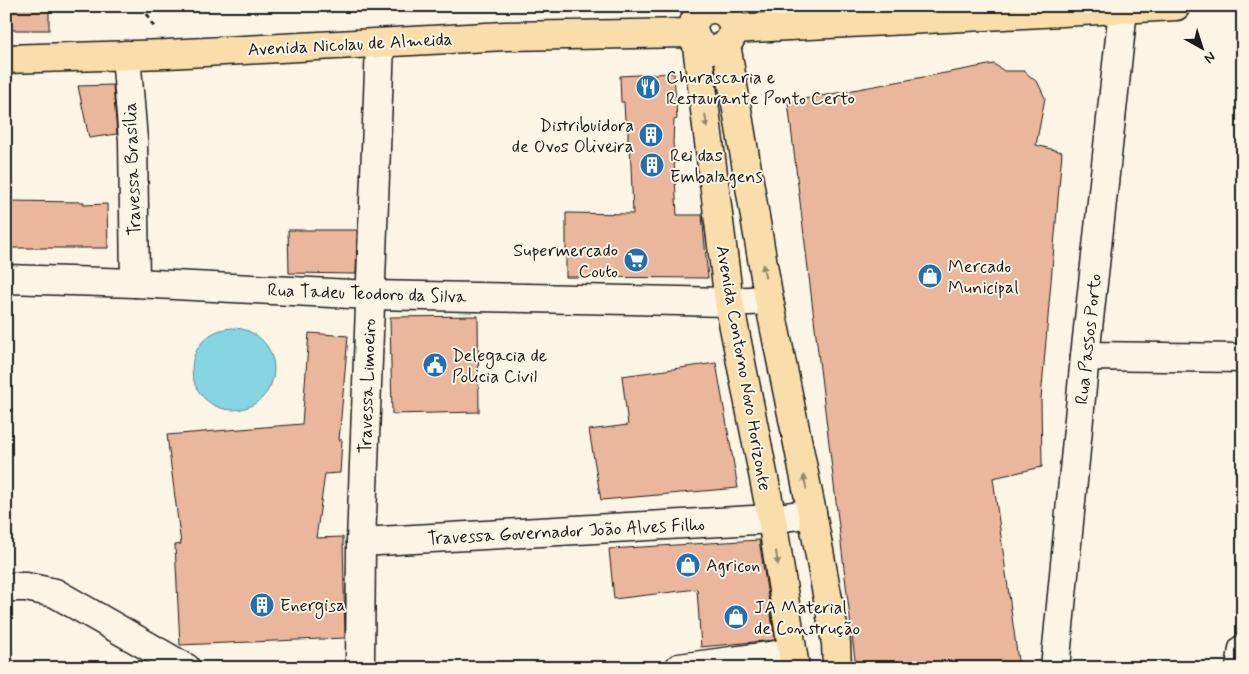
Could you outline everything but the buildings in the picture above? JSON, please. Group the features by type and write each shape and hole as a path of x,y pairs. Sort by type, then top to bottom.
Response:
{"main road":[{"path":"730,36 730,18 726,13 708,8 696,19 695,36 700,43 710,48 716,48 730,36 1176,6"},
{"name":"Avenida Nicolau de Almeida","path":"6,59 167,54 505,36 695,36"},
{"name":"Avenida Contorno Novo Horizonte","path":"695,36 729,302 772,519 793,660"},
{"name":"Avenida Contorno Novo Horizonte","path":"730,36 769,300 812,513 836,643 837,668"}],"street":[{"name":"Rua Passos Porto","path":"1055,668 1085,356 1123,10"},
{"name":"Travessa Limoeiro","path":"360,668 361,542 380,44"},
{"name":"Travessa Brasília","path":"126,55 133,140 135,283"},
{"name":"Rua Tadeu Teodoro da Silva","path":"6,279 135,283 370,295 729,302 769,300"},
{"path":"1085,356 1243,358"},
{"name":"Travessa Governador João Alves Filho","path":"361,542 772,519 812,513"},
{"path":"6,587 26,586 54,593 186,668"},
{"path":"1240,668 1243,648"},
{"path":"679,668 793,660"}],"green space":[{"path":"753,6 833,6 753,12"}],"water":[{"path":"233,328 249,331 262,340 271,353 274,369 271,385 262,398 249,407 233,410 217,407 204,398 195,385 192,369 195,353 204,340 217,331"}],"place":[{"name":"Churascaria e Restaurante Ponto Certo","path":"648,87"},
{"name":"Distribuidora de Ovos Oliveira","path":"651,135"},
{"name":"Rei das Embalagens","path":"652,165"},
{"name":"Supermercado Couto","path":"636,260"},
{"name":"Mercado Municipal","path":"930,276"},
{"name":"Delegacia de Policia Civil","path":"435,365"},
{"name":"Agricon","path":"688,565"},
{"name":"Energisa","path":"262,605"},
{"name":"JA Material de Construção","path":"736,617"}]}
